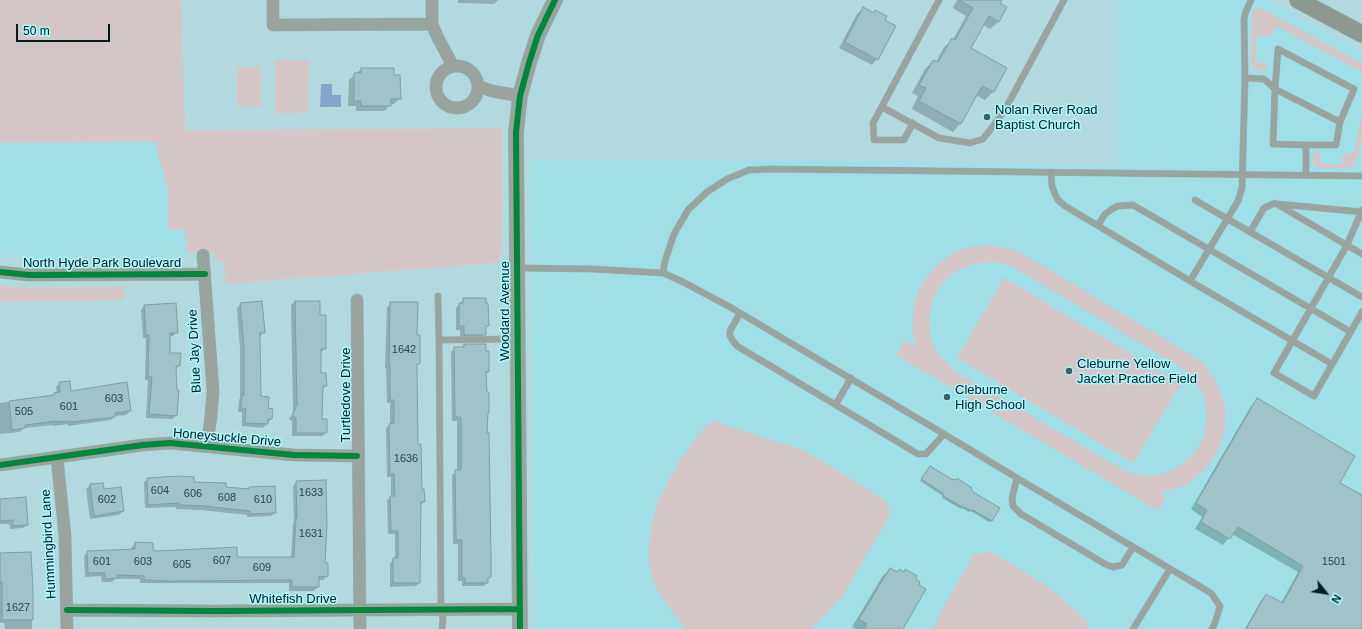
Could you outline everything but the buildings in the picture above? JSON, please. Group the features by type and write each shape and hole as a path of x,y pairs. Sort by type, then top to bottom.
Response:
{"main road":[{"path":"1302,1 1362,34"}],"street":[{"path":"273,0 273,25 432,24"},
{"path":"432,0 432,24 453,66"},
{"name":"Woodard Avenue","path":"520,629 516,339 516,132 520,96 529,63 538,35 555,0"},
{"path":"453,66 465,67 470,70 477,80 478,86 477,94 473,101 459,108 451,107 444,103 439,97 437,82 440,74 446,69 453,66"},
{"path":"478,86 492,91 520,96"},
{"name":"Blue Jay Drive","path":"203,255 213,391 207,446"},
{"name":"North Hyde Park Boulevard","path":"0,272 29,275 204,274"},
{"name":"Turtledove Drive","path":"357,300 357,456 360,629"},
{"name":"Honeysuckle Drive","path":"0,465 143,445 170,443 294,455 357,456"},
{"name":"Hummingbird Lane","path":"57,458 66,536 67,629"},
{"name":"Whitefish Drive","path":"67,610 520,609"}],"lane":[{"path":"913,123 904,140 874,140 873,123 939,0"},
{"path":"882,107 939,138 970,143 982,139 998,121 1064,0"},
{"path":"1190,281 1238,201 1242,188 1245,78 1244,19 1251,0"},
{"path":"1278,49 1354,89 1340,122 1336,145 1273,144 1278,49"},
{"path":"1245,78 1264,79 1275,89 1340,122"},
{"path":"1306,145 1306,175"},
{"path":"663,273 665,261 674,234 688,210 707,192 722,182 749,170 778,169 1362,176"},
{"path":"1051,172 1052,186 1058,200 1074,212 1332,364"},
{"path":"1195,200 1362,297"},
{"path":"1250,232 1264,208 1275,203 1362,211 1347,245 1274,373 1314,396 1362,312"},
{"path":"1275,203 1362,254"},
{"path":"1098,225 1105,214 1112,209 1118,206 1133,205 1351,332"},
{"path":"516,268 592,269 663,273 689,284 851,378 1211,593 1220,606 1212,629"},
{"path":"438,296 442,629"},
{"path":"740,313 730,331 730,336 733,342 738,346 918,454 926,454 944,434"},
{"path":"439,340 516,339"},
{"path":"836,404 851,378"},
{"path":"1017,478 1012,498 1013,506 1017,511 1028,518 1113,567 1122,565 1134,547"},
{"path":"1133,629 1170,569"}],"shaded area":[{"path":"0,0 181,0 185,130 502,128 502,250 498,263 226,284 224,262 215,259 213,254 214,252 186,253 184,229 168,230 168,188 158,156 157,142 0,143"},
{"name":"Cleburne High School","path":"1119,0 1267,0 1362,51 1362,629 535,629 529,160 832,160 1119,165"},
{"path":"1258,7 1362,63 1362,72 1277,26 1270,36 1256,36 1256,62 1267,63 1265,71 1257,70 1251,65 1251,36 1252,13"},
{"path":"275,60 309,60 309,113 275,114"},
{"path":"261,66 261,107 237,107 237,67"},
{"path":"321,84 332,84 332,95 341,95 341,107 320,107"},
{"path":"1362,118 1362,133 1358,156 1355,163 1350,167 1344,168 1319,168 1315,166 1313,163 1313,155 1315,152 1320,153 1321,164 1342,164 1343,153 1354,153 1356,138"},
{"path":"157,142 168,188 168,230 184,229 186,255 37,258 9,255 0,252 0,143"},
{"path":"988,245 1007,248 1019,252 1188,353 1200,361 1213,376 1221,391 1225,409 1225,425 1221,444 1213,460 1198,476 1178,488 1161,493 1166,496 1158,511 896,355 904,340 916,347 912,328 914,305 919,289 932,270 943,260 968,248","holes":["989,262 1001,263 1013,267 1187,372 1201,390 1207,416 1203,437 1199,446 1190,457 1180,466 1163,474 1148,476 1127,472 955,371 947,364 937,352 930,335 929,319 932,302 940,286 953,273 973,264"]},
{"name":"Cleburne Yellow Jacket Practice Field","path":"1004,278 1181,384 1133,463 957,358"},
{"path":"0,285 30,288 123,287 125,300 0,302"},
{"path":"713,421 805,451 887,501 890,515 842,597 811,629 686,629 666,604 656,587 651,573 648,557 651,527 657,503 680,459 702,430"},
{"path":"990,551 1047,586 1090,623 1085,629 933,629 940,613 974,555"}],"cycle path":[{"path":"520,629 516,132 520,96 529,63 538,35 555,0"},
{"path":"0,272 29,275 205,274"},
{"path":"0,465 143,445 170,443 294,455 357,456"},
{"path":"67,610 214,611 520,609"}],"place":[{"name":"Nolan River Road Baptist Church","path":"987,117"},
{"name":"Cleburne Yellow Jacket Practice Field","path":"1069,371"},
{"name":"Cleburne High School","path":"947,397"}]}
